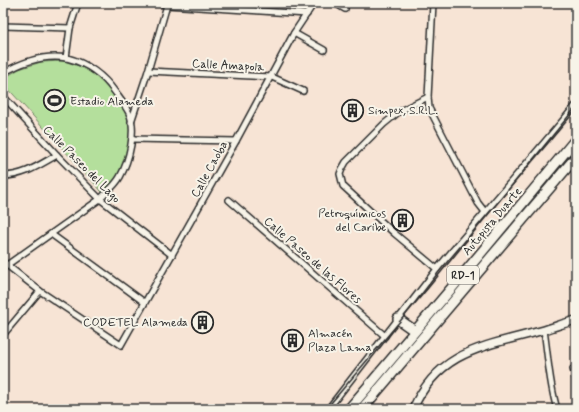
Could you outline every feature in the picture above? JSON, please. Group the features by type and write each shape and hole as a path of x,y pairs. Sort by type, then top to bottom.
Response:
{"highway":[{"name":"Autopista Duarte","path":"349,409 576,139"},
{"name":"Autopista Duarte","path":"362,409 576,157"},
{"path":"398,318 415,331"}],"main road":[{"path":"413,409 420,394 429,382 443,367 462,354 508,339 576,320"}],"street":[{"path":"66,58 70,28 78,3"},
{"path":"159,3 167,5 307,14"},
{"name":"Calle Caoba","path":"40,291 121,344 272,77 294,34 314,3"},
{"path":"335,3 345,9"},
{"path":"433,3 428,97 429,108 478,203 485,212"},
{"path":"131,123 167,5"},
{"path":"3,26 70,28"},
{"path":"294,34 324,50"},
{"path":"3,73 25,62 39,58 66,58 90,68 102,76 112,87 129,114 132,139 128,158 120,177 112,189 51,234 5,263 40,291 3,335"},
{"name":"Calle Amapola","path":"148,71 272,77 303,91"},
{"name":"Calle Paseo del Lago","path":"3,96 100,199 172,255"},
{"path":"428,97 400,111 384,124 346,162 340,174 343,186 394,233 437,269"},
{"path":"328,409 437,269 576,105"},
{"path":"132,139 236,141"},
{"path":"3,176 15,176 26,173 57,155"},
{"name":"Calle Paseo de las Flores","path":"229,200 384,336"},
{"path":"51,234 144,302"},
{"path":"544,330 550,386 557,409"},
{"path":"573,369 576,380"}],"green space":[{"path":"64,61 85,68 107,84 127,115 131,139 124,163 116,179 103,193 3,83 3,79 19,69 41,62"}],"railway":[{"path":"326,409 428,288 576,107"}],"place":[{"name":"Estadio Alameda","path":"54,101"},
{"name":"Simpex, S.R.L.","path":"352,110"},
{"name":"Petroquímicos del Caribe","path":"402,220"},
{"name":"CODETEL Alameda","path":"203,322"},
{"name":"Almacén Plaza Lama","path":"292,340"}]}
